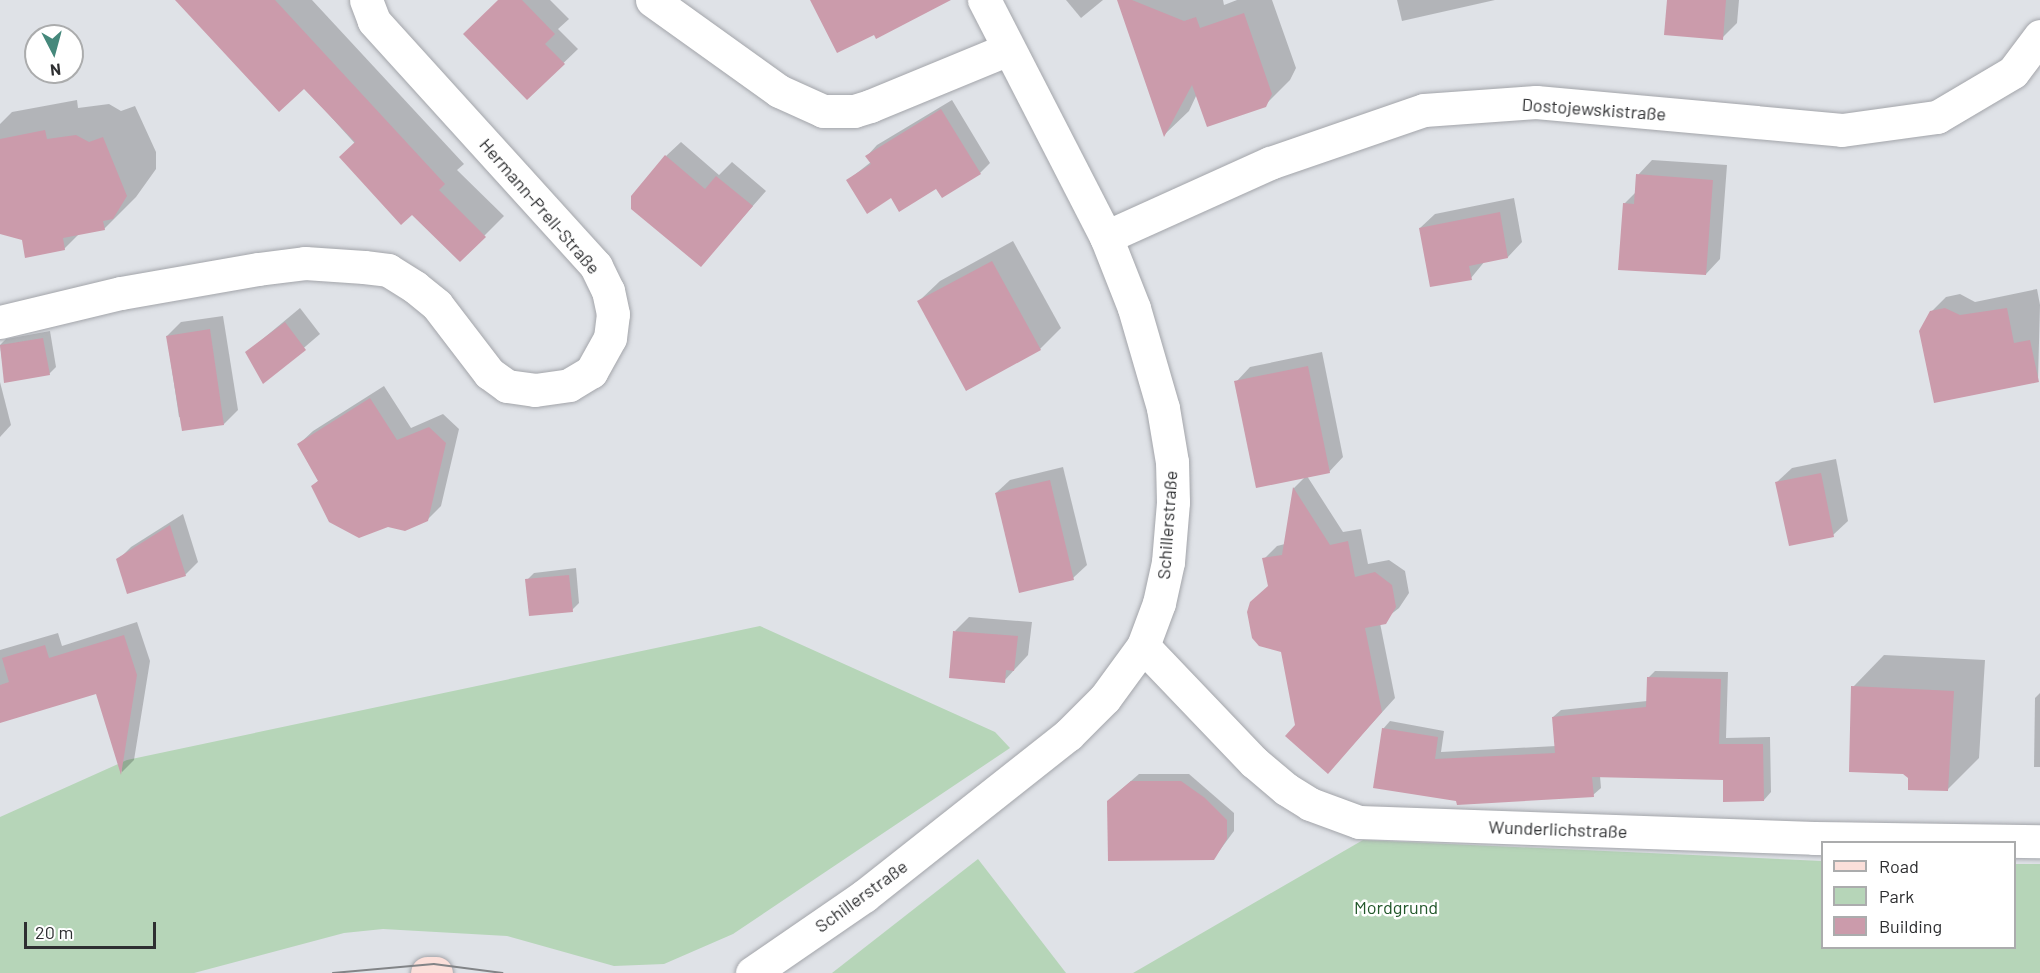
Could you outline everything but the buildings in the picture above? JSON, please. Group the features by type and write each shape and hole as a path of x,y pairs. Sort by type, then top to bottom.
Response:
{"main road":[{"path":"427,973 436,973"}],"street":[{"name":"Hermann-Prell-Straße","path":"0,322 121,293 258,269 305,263 364,267 388,270 415,287 443,312 489,372 507,386 535,390 570,385 591,372 610,338 613,314 596,266 374,21 366,0"},
{"path":"652,0 778,91 823,111 854,111 870,106 1008,49"},
{"name":"Schillerstraße","path":"752,973 864,896 1068,735 1105,698 1143,646 1159,603 1168,562 1172,462 1164,408 1134,308 1106,237 984,0"},
{"name":"Dostojewskistraße","path":"1106,237 1270,163 1424,110 1536,102 1842,130 1937,117 2013,72 2040,36"},
{"name":"Wunderlichstraße","path":"1143,646 1254,762 1286,789 1310,804 1359,822 1814,838 2040,841"}],"green space":[{"path":"760,626 995,732 1010,748 733,934 664,964 614,966 507,936 383,929 344,933 194,973 0,973 0,817 127,760"},
{"name":"Mordgrund","path":"1363,840 1821,861 1821,949 2016,949 2016,864 2040,864 2040,973 1133,973"},
{"path":"978,859 1066,973 832,973"}],"tram line":[{"path":"333,973 434,964 502,973"}]}
